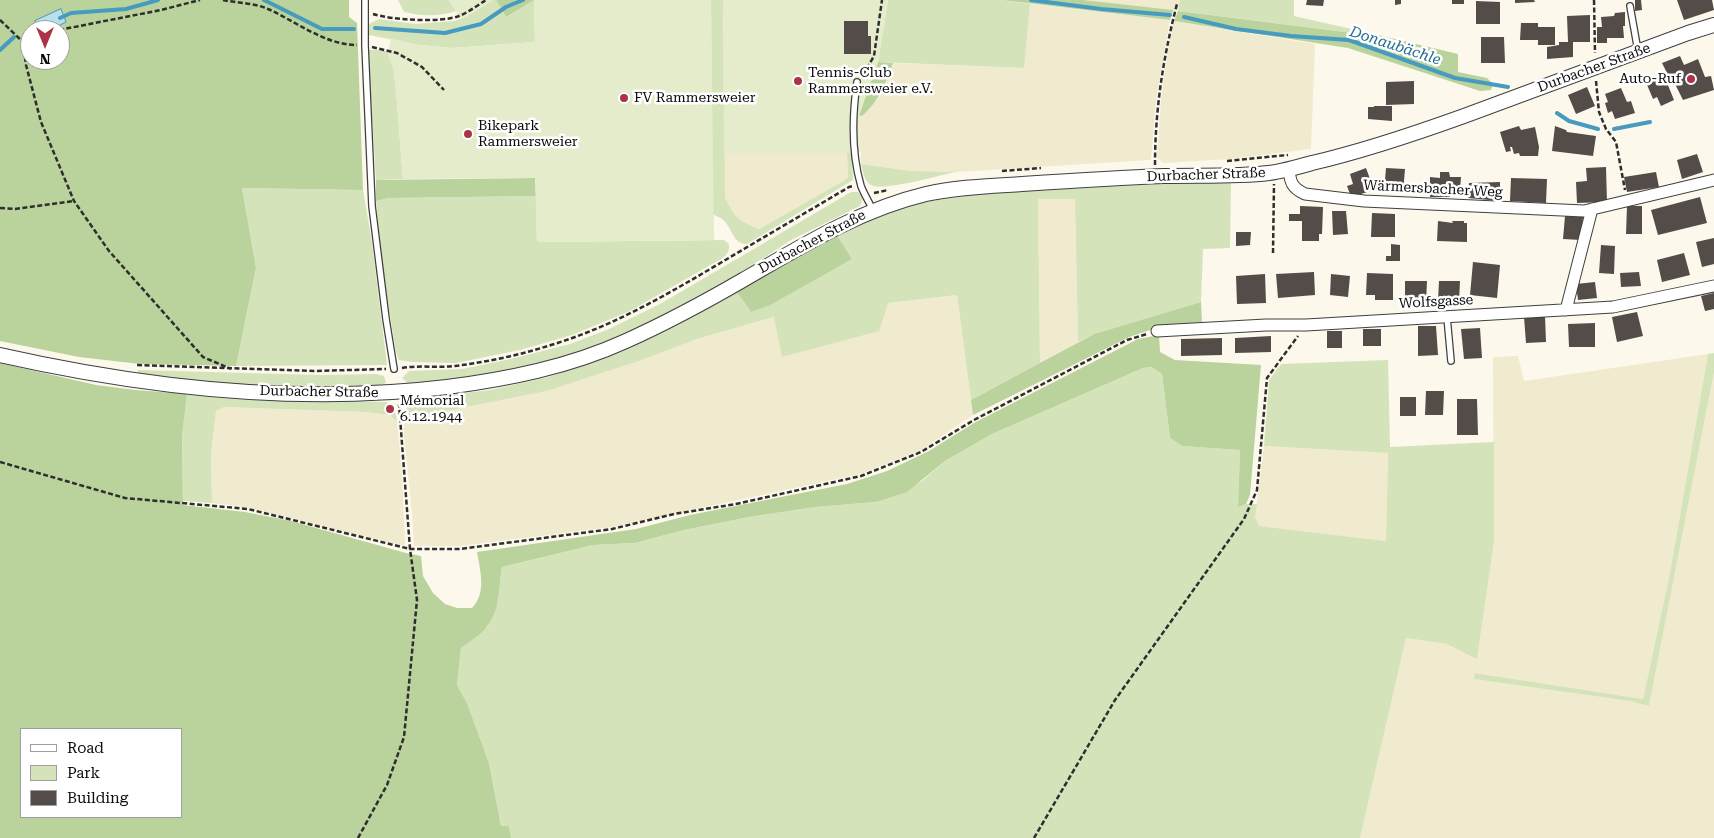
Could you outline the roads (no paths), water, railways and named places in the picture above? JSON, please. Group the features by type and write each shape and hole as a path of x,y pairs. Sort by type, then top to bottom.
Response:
{"street":[{"name":"Durbacher Straße","path":"0,355 50,366 132,380 217,390 312,394 397,393 496,381 558,366 621,344 683,314 807,242 873,210 902,200 937,192 1002,185 1267,173 1289,169 1343,156 1423,130 1714,25"},
{"name":"Wärmersbacher Weg","path":"1289,169 1292,185 1305,194 1364,201 1584,211 1714,180"},
{"path":"1566,310 1592,209"},
{"name":"Wolfsgasse","path":"1158,331 1306,325 1613,307 1714,286"}],"lane":[{"path":"365,0 365,45 372,206 394,369"},
{"path":"1630,6 1638,52"},
{"path":"857,82 853,115 854,142 861,186 873,210"},
{"path":"1447,317 1451,361"}],"water":[{"path":"61,9 65,20 37,20"}],"waterway":[{"name":"Donaubächle","path":"60,18 71,13 126,9 158,0"},
{"name":"Donaubächle","path":"264,0 322,29 354,29"},
{"name":"Donaubächle","path":"375,28 445,33 481,24 506,7 523,0"},
{"name":"Donaubächle","path":"1031,0 1170,15"},
{"name":"Donaubächle","path":"1184,17 1236,29 1291,36 1349,40 1455,78 1508,87"},
{"name":"Donaubächle","path":"0,50 14,37"},
{"name":"Donaubächle","path":"1557,113 1569,121 1598,129"},
{"name":"Donaubächle","path":"1614,129 1650,122"}],"place":[{"name":"Auto-Ruf","path":"1691,79"},
{"name":"Tennis-Club Rammersweier e.V.","path":"798,81"},
{"name":"FV Rammersweier","path":"624,98"},
{"name":"Bikepark Rammersweier","path":"468,134"},
{"name":"Mémorial 6.12.1944","path":"390,409"}]}
